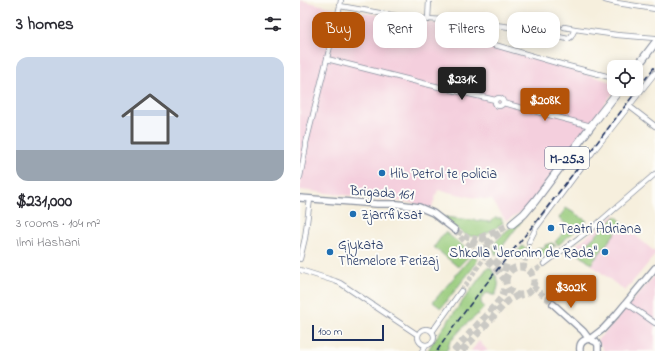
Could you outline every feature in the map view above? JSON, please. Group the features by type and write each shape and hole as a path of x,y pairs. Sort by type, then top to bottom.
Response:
{"main road":[{"path":"642,60 655,43"},
{"name":"M-25.3","path":"512,224 524,214 535,201 615,96"}],"street":[{"path":"300,178 306,143 341,0"},
{"path":"428,20 429,0"},
{"path":"605,0 655,9"},
{"path":"340,6 408,18 435,20"},
{"path":"499,26 518,28 568,39 571,37 575,29"},
{"path":"564,27 617,35 655,38"},
{"path":"499,46 607,76"},
{"path":"327,59 495,100 496,98 500,98 502,99 503,103 591,126"},
{"path":"530,242 536,228 629,106 653,80 655,73"},
{"path":"629,106 655,126"},
{"path":"544,264 596,224 655,174"},
{"name":"Brigada 161","path":"300,198 377,204 398,204 419,207 433,213 454,230"},
{"path":"300,259 305,238 310,199"},
{"path":"582,342 590,339 603,329 655,268"},
{"path":"300,270 335,280 340,283 418,335 419,341 426,346"},
{"path":"432,332 460,291"},
{"path":"626,303 655,323"},
{"path":"553,304 590,339 597,343"},
{"path":"578,327 582,342 580,345 580,351"},
{"path":"418,335 424,329 427,329 434,334 434,340 422,351"},
{"path":"598,351 597,343 603,329"}],"shaded area":[{"path":"300,0 334,8 360,12 312,12 312,48 365,48 365,13 373,14 373,48 427,48 427,22 435,23 435,48 499,48 607,81 607,96 611,96 526,209 506,221 492,200 438,190 430,209 414,203 300,190"},
{"path":"614,215 655,252 655,255 625,291 571,249"},
{"path":"655,275 655,351 604,351 597,340"},
{"path":"479,341 488,351 471,351"}],"green space":[{"path":"566,208 587,221 558,245 555,242 568,228 559,218"},
{"path":"616,216 623,223 591,264 577,253"},
{"path":"444,217 491,222 495,218 501,218 503,223 486,234 475,237 460,231"},
{"path":"523,219 496,255 494,250 498,239 502,234"},
{"path":"445,232 472,253 458,267 434,247"},
{"path":"552,243 556,246 551,246 553,248 539,259 536,254 537,248 545,248 545,245"},
{"path":"522,246 529,250 530,253 524,259 517,259 518,252"},
{"path":"473,255 477,259 476,264 441,308 433,302"},
{"path":"487,268 491,268 498,281 498,287 495,295 488,293 485,294 481,299 481,303 484,307 482,310 453,338 446,351 428,351 432,343"}],"tunnel":[{"path":"480,238 512,224"},
{"path":"455,230 463,240 474,248"},
{"path":"457,231 467,237 477,239"},
{"path":"487,245 494,237 503,231"},
{"path":"480,238 485,240 487,245 485,250 480,252 475,250 473,245 475,240 480,238"},
{"path":"524,268 529,242"},
{"path":"481,252 506,281"},
{"path":"461,291 485,257"},
{"path":"494,260 500,266 511,270"},
{"path":"531,273 544,264"},
{"path":"520,267 530,271 534,281 530,291 520,295 510,291 506,281 510,271 520,267"},
{"path":"454,351 502,297 506,286"},
{"path":"533,286 553,304"},
{"path":"462,351 502,307 518,295"}],"railway":[{"path":"437,351 472,302 535,223 655,66"}],"place":[{"name":"Hib Petrol te policia","path":"382,173"},
{"name":"Zjarrfiksat","path":"353,214"},
{"name":"Teatri Adriana","path":"551,228"},
{"name":"Gjykata Themelore Ferizaj","path":"330,252"},
{"name":"Shkolla \"Jeronim de Rada\"","path":"605,252"}]}
